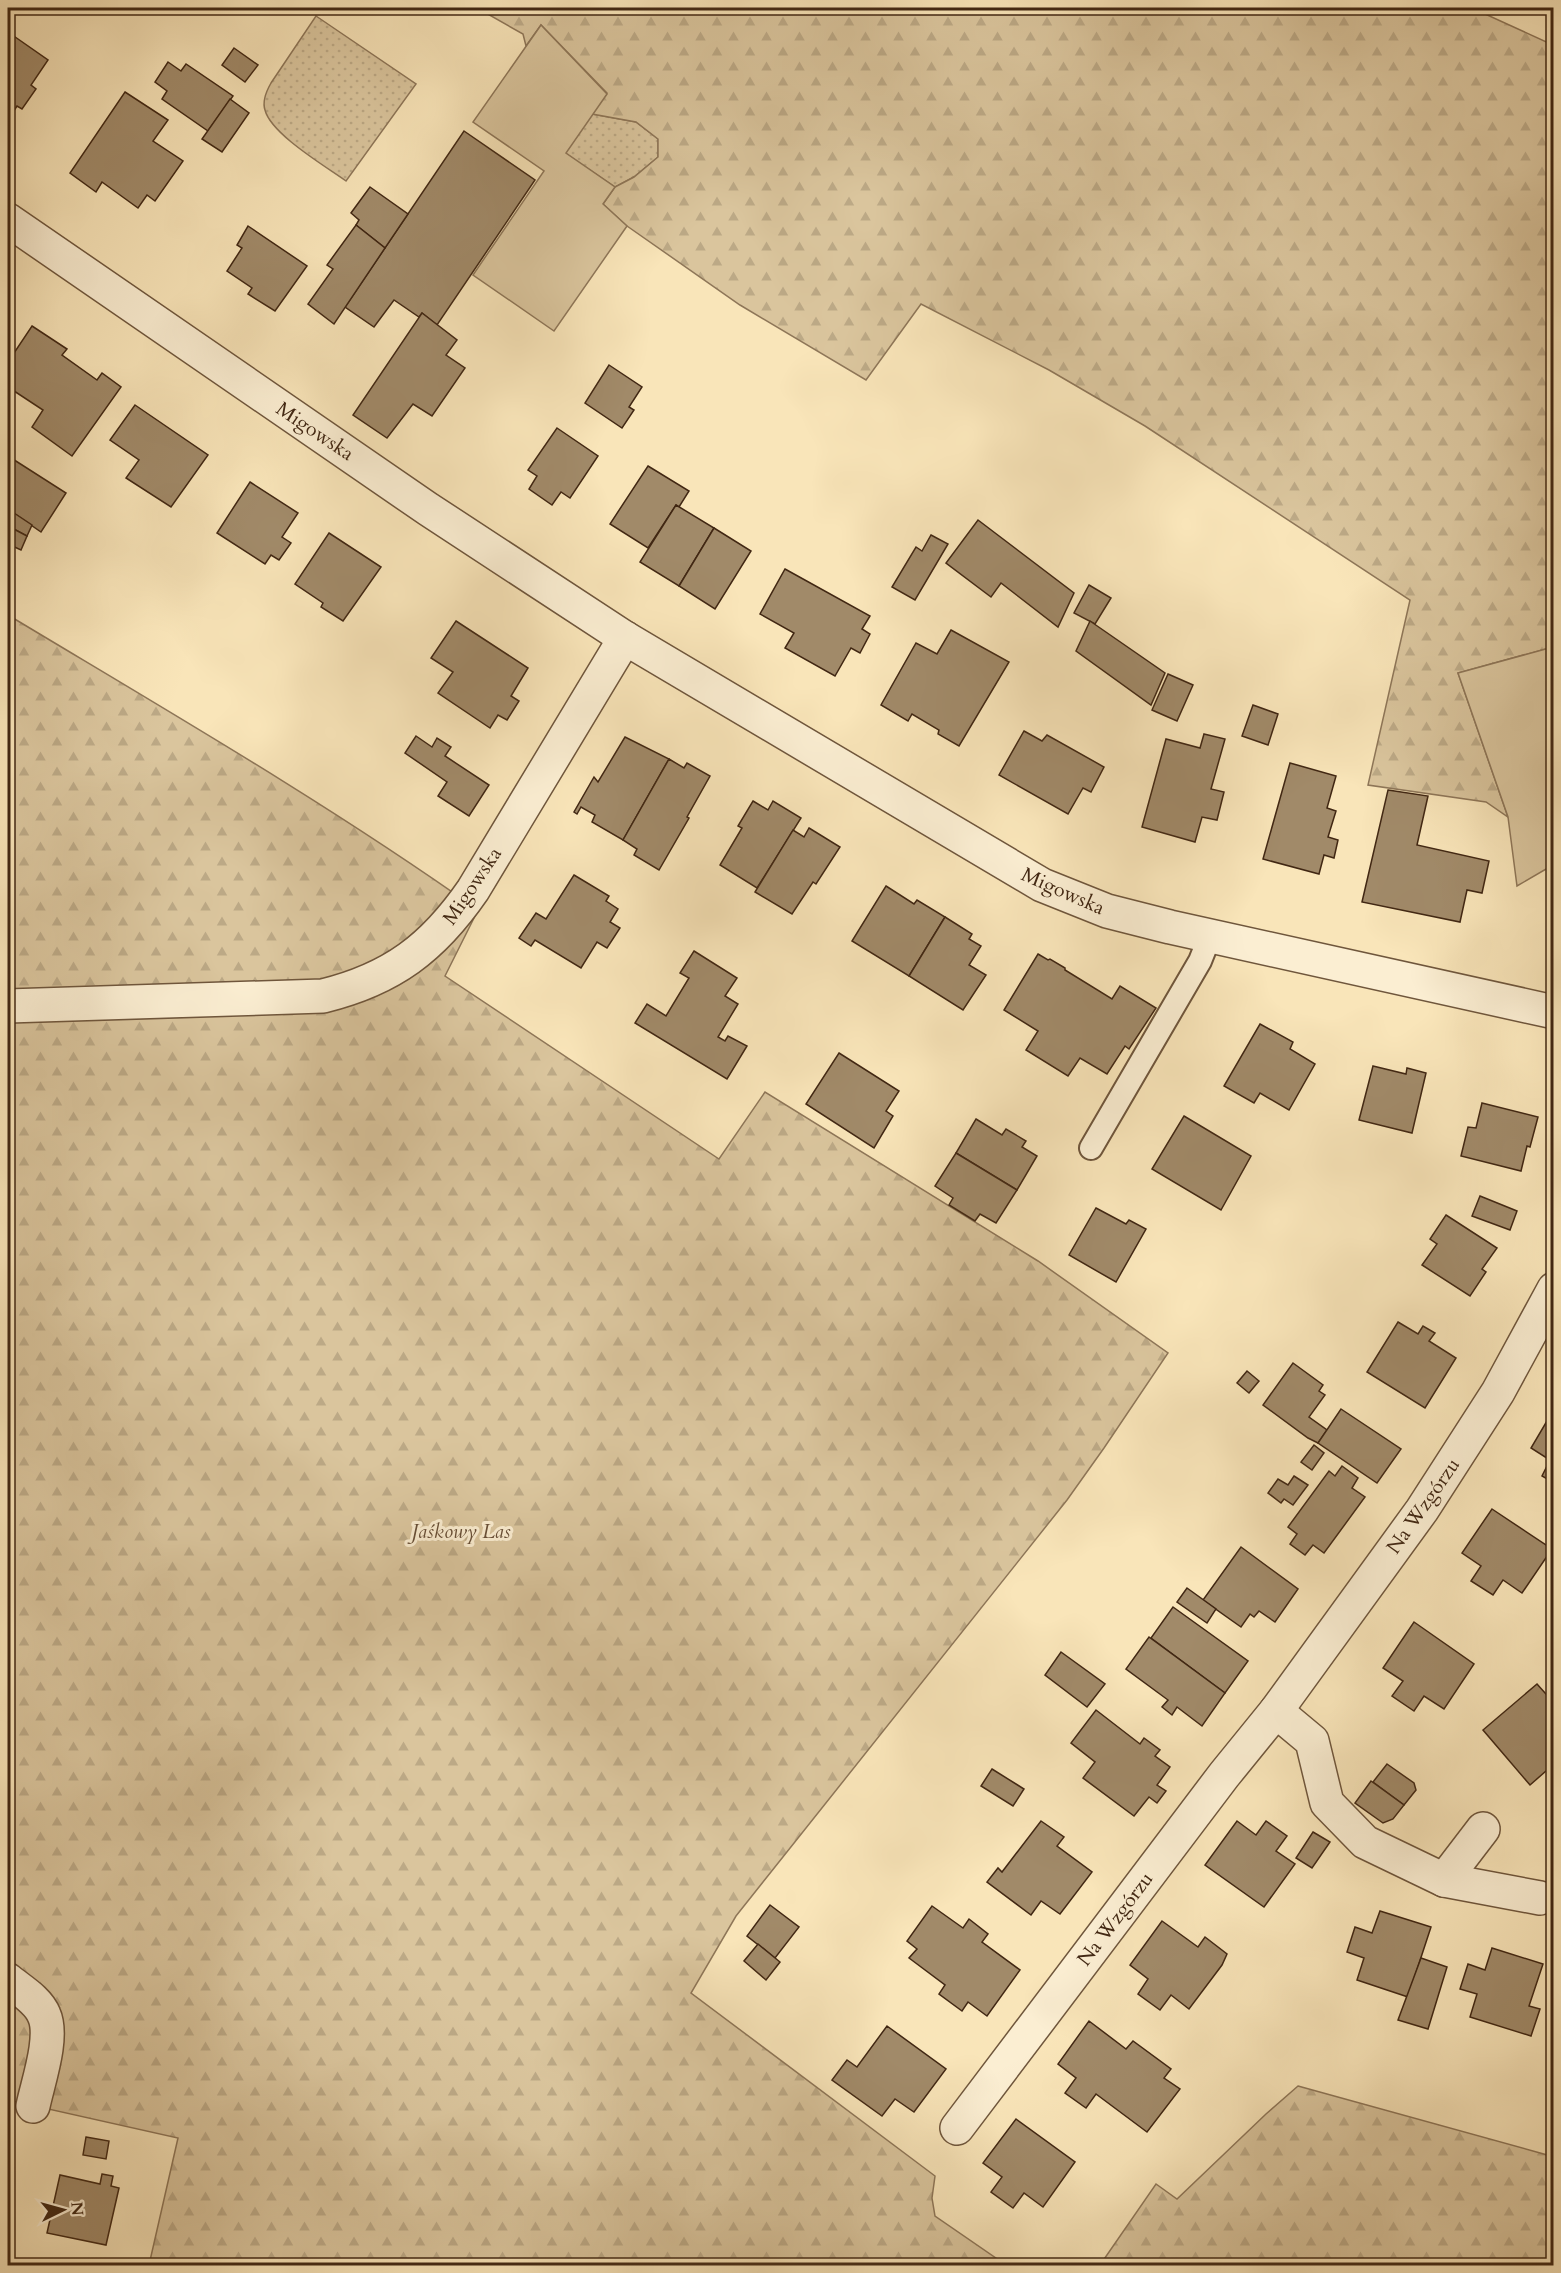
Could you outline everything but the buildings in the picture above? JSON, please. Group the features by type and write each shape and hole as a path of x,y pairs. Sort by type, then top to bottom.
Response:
{"street":[{"name":"Migowska","path":"8,220 428,509 625,638 1042,885 1107,911 1554,1012"},
{"name":"Migowska","path":"8,1006 323,996 350,989 381,976 414,955 456,915 625,638"},
{"name":"Na Wzgórzu","path":"957,2128 1224,1774 1276,1711 1422,1510 1462,1450 1519,1356 1554,1289"},
{"path":"1276,1711 1312,1741 1327,1803 1365,1842 1444,1880 1540,1898"},
{"path":"1444,1880 1483,1829"},
{"path":"8,1980 34,2000 44,2014 48,2032 33,2106"}],"lane":[{"path":"1091,1148 1200,961 1210,936"}],"green space":[{"path":"477,8 1472,8 1553,45 1553,647 1458,673 1508,817 1486,802 1368,785 1410,600 1145,426 1049,370 921,304 866,380 740,305 627,226 603,204 615,187 634,177 658,157 658,139 636,122 592,114 607,93 541,25 526,46 523,34"},
{"path":"316,16 416,84 346,181 288,139 269,119 264,107 265,96 271,83"},
{"path":"541,25 607,94 566,153 615,187 603,204 627,226 554,331 473,275 544,171 473,122"},
{"path":"592,114 636,122 658,139 658,157 634,177 615,187 565,153"},
{"name":"Jaśkowy Las","path":"8,615 305,795 478,910 445,976 719,1159 765,1092 1038,1261 1168,1353 1067,1500 736,1916 691,1993 935,2176 932,2198 935,2216 1006,2265 149,2265 178,2138 8,2100"},
{"path":"1553,647 1553,865 1517,886 1508,817 1458,673"},
{"path":"1298,2086 1551,2156 1553,2152 1553,2265 1100,2265 1156,2184 1177,2199"}]}
